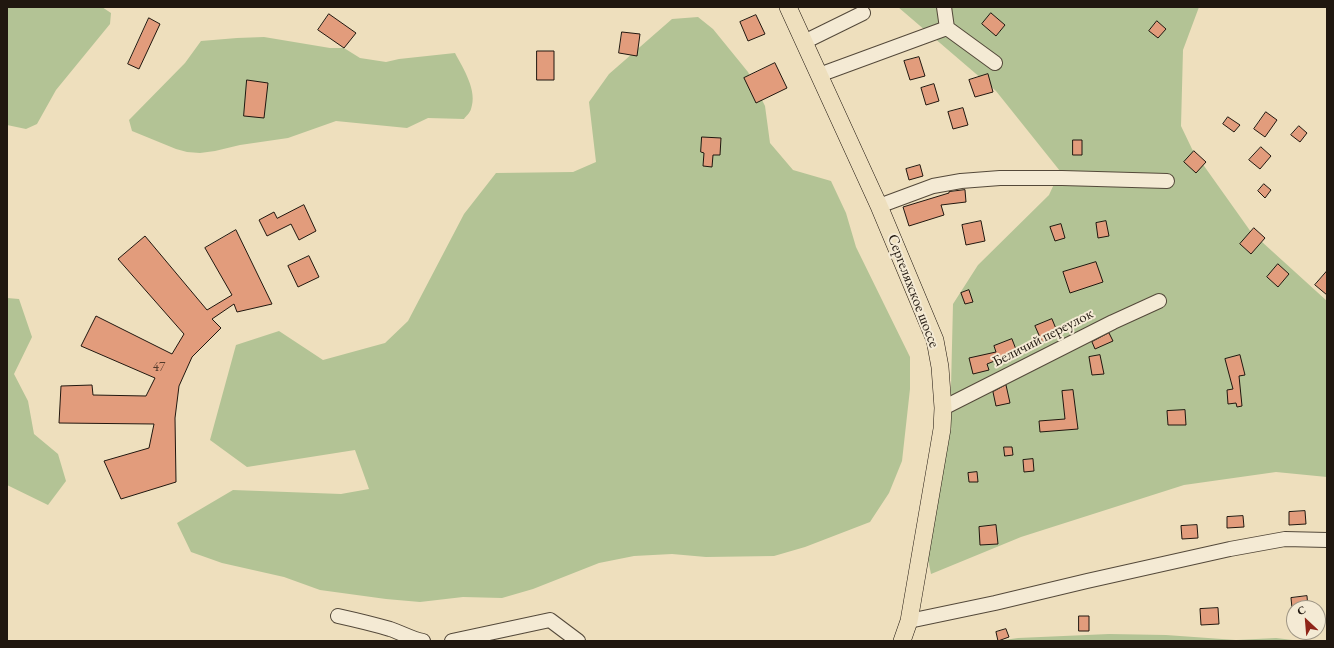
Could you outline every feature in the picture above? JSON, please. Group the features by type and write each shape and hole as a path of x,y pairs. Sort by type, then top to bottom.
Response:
{"main road":[{"name":"Сергеляхское шоссе","path":"788,7 880,206 935,340 940,367 943,408 942,429 909,621 902,641"}],"street":[{"path":"944,7 947,28 995,63"},
{"path":"804,42 863,13"},
{"path":"819,75 947,28"},
{"path":"880,206 933,186 969,180 1000,178 1062,178 1167,181"},
{"name":"Беличий переулок","path":"943,408 1113,322 1159,301"},
{"path":"909,621 995,603 1230,549 1285,539 1327,540"},
{"path":"338,616 373,623 423,641"},
{"path":"452,641 550,620 578,641"}],"green space":[{"path":"7,7 102,7 111,13 110,24 56,90 37,124 26,129 7,125"},
{"path":"898,7 1199,7 1183,50 1181,126 1192,149 1251,232 1327,301 1327,477 1276,472 1184,485 1021,537 931,574 926,549 950,429 953,304 978,265 1049,195 1060,171 996,91"},
{"path":"698,17 713,29 748,72 765,106 770,143 793,170 831,181 846,213 856,247 910,357 910,389 902,461 889,493 870,522 805,547 774,556 706,557 672,554 634,556 599,563 533,589 502,598 463,597 420,602 320,590 284,577 222,563 191,552 177,523 233,490 341,494 369,489 355,450 247,467 210,440 236,345 279,331 323,360 385,343 408,321 464,214 496,173 573,172 596,162 589,102 609,74 672,19"},
{"path":"264,37 330,48 344,48 360,58 386,62 399,59 455,53 469,80 473,95 473,102 469,113 464,119 428,118 407,128 336,121 288,138 200,153 176,149 132,131 129,120 185,63 201,41"},
{"path":"7,298 19,299 32,337 14,374 28,401 34,434 58,454 66,481 48,505 7,485"},
{"path":"1109,634 1166,635 1236,640 1276,638 1301,641 997,641 1018,638"}],"building":[{"path":"991,13 1005,25 996,36 982,24"},
{"path":"329,14 356,33 344,48 318,30"},
{"path":"756,15 765,34 748,41 740,22"},
{"path":"149,18 160,24 139,69 128,64"},
{"path":"1157,21 1166,29 1158,38 1149,31"},
{"path":"622,32 640,34 637,56 619,53"},
{"path":"537,51 554,51 554,80 537,80"},
{"path":"919,57 925,76 910,80 904,61"},
{"path":"775,63 787,88 756,103 744,78"},
{"path":"988,74 993,92 975,97 969,80"},
{"path":"247,80 268,83 264,118 244,116"},
{"path":"934,84 939,101 926,105 921,88"},
{"path":"963,108 968,125 953,129 948,112"},
{"path":"1266,112 1277,120 1265,137 1254,129"},
{"path":"1228,117 1240,125 1234,132 1223,124"},
{"path":"1299,126 1307,133 1300,142 1291,135"},
{"path":"702,137 721,138 720,155 713,155 712,167 703,166 704,153 701,152"},
{"path":"1073,140 1082,140 1082,155 1073,155"},
{"path":"1261,147 1271,156 1260,169 1249,160"},
{"path":"1194,151 1206,162 1196,173 1184,162"},
{"path":"920,165 923,176 909,180 906,169"},
{"path":"1264,184 1271,190 1265,198 1258,191"},
{"path":"965,190 966,202 941,205 944,215 909,226 903,207 949,192"},
{"path":"304,205 316,231 299,240 291,224 267,236 259,220 274,212 277,218"},
{"path":"981,221 985,241 966,245 962,225"},
{"path":"1106,221 1109,236 1098,238 1096,223"},
{"path":"1061,224 1065,238 1055,241 1050,227"},
{"path":"1254,228 1265,238 1251,254 1240,244"},
{"path":"236,230 272,304 237,312 234,304 212,319 221,328 192,357 179,386 175,418 176,482 121,499 104,461 149,448 154,424 59,423 61,386 92,385 93,395 146,396 155,378 81,346 96,316 172,354 184,334 118,259 145,236 207,310 232,295 205,248"},
{"path":"309,256 319,277 298,287 288,266"},
{"path":"1096,262 1103,282 1070,293 1063,272"},
{"path":"1278,264 1289,274 1278,287 1267,277"},
{"path":"1327,271 1327,295 1315,285"},
{"path":"969,290 973,302 965,304 961,293"},
{"path":"1052,319 1059,336 1042,342 1035,326"},
{"path":"1109,333 1113,341 1095,349 1092,342"},
{"path":"1012,339 1017,352 987,364 989,370 973,374 969,358 996,352 994,346"},
{"path":"1100,355 1104,374 1092,375 1089,357"},
{"path":"1240,355 1245,375 1239,376 1242,406 1237,407 1236,403 1228,404 1227,390 1233,389 1225,359"},
{"path":"1006,385 1010,403 996,406 993,392"},
{"path":"1073,390 1078,429 1040,432 1039,421 1065,419 1062,391"},
{"path":"1185,410 1186,425 1168,425 1167,411"},
{"path":"1004,447 1012,447 1013,455 1005,456"},
{"path":"1033,459 1034,471 1024,472 1023,460"},
{"path":"977,472 978,482 969,482 968,473"},
{"path":"1305,511 1306,524 1289,525 1289,512"},
{"path":"1243,516 1244,527 1227,528 1227,517"},
{"path":"996,525 998,544 980,545 979,527"},
{"path":"1197,525 1198,538 1182,539 1181,526"},
{"path":"1307,596 1307,600 1291,600 1291,598"},
{"path":"1218,608 1219,624 1201,625 1200,609"},
{"path":"1079,616 1089,616 1089,631 1079,631"},
{"path":"1006,629 1009,637 998,641 996,632"}]}
